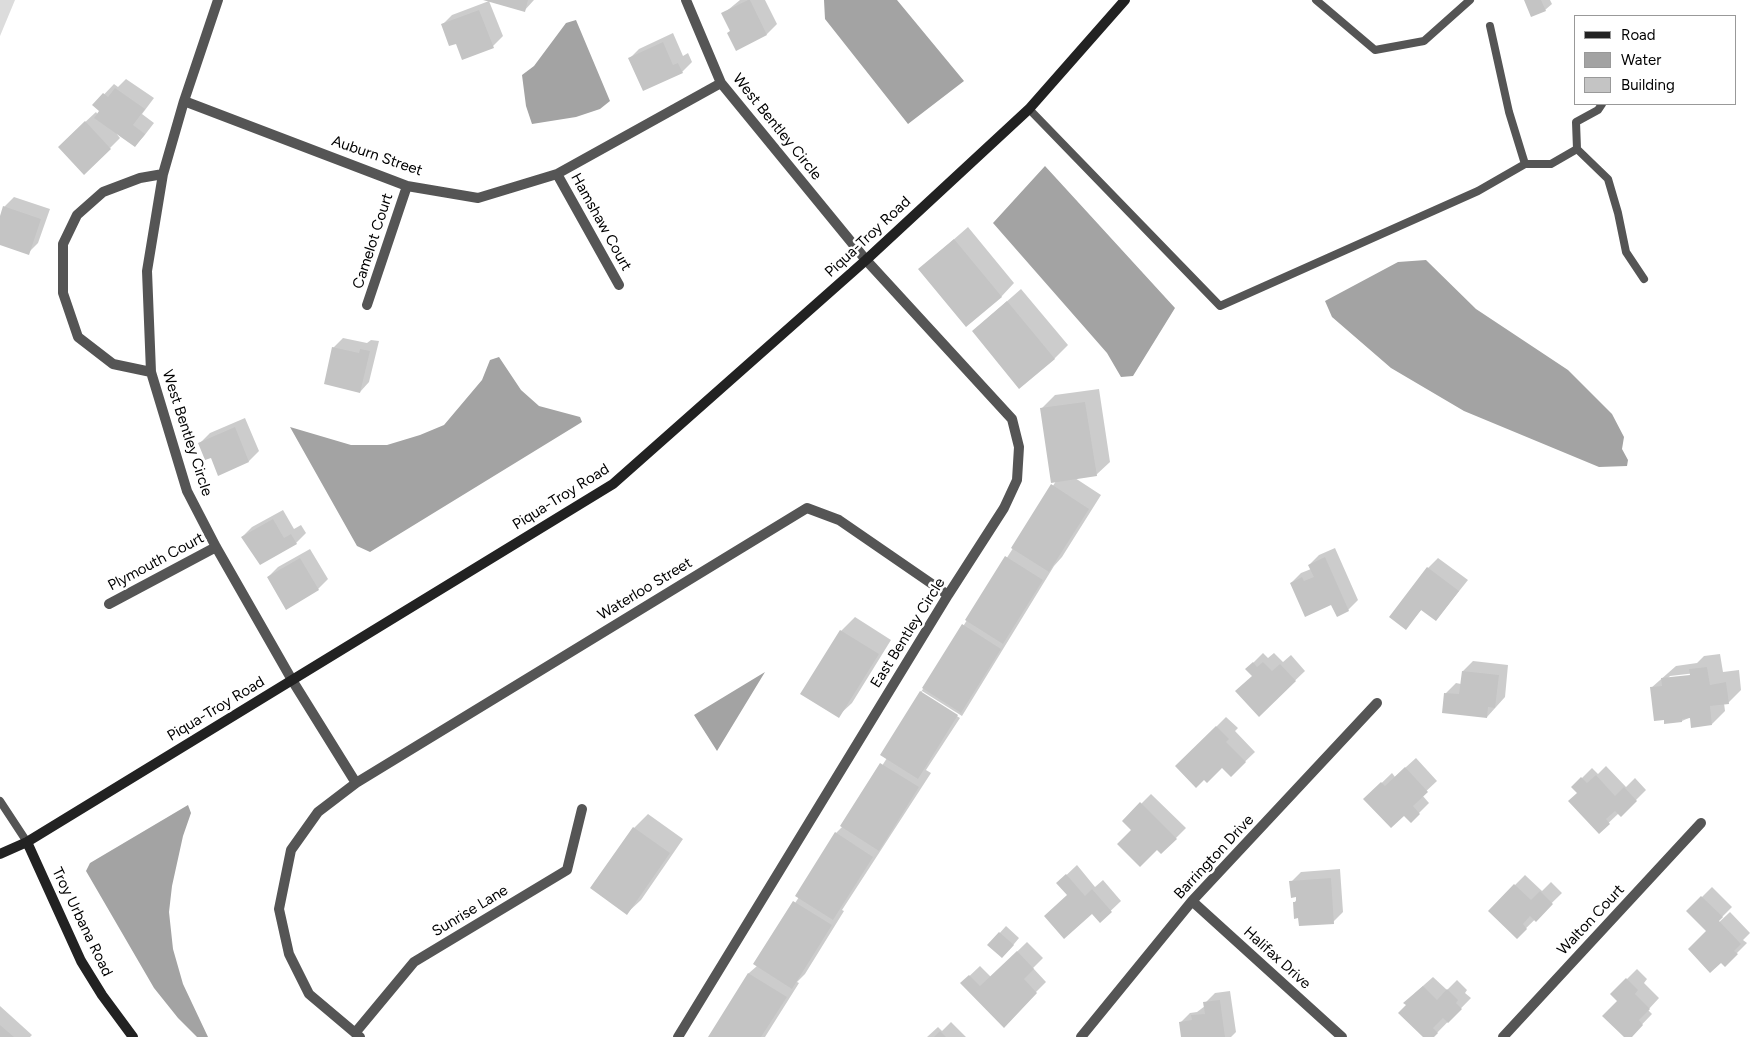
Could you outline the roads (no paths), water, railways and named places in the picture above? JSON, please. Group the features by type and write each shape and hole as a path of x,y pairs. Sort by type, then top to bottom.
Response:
{"street":[{"name":"West Bentley Circle","path":"218,0 184,101 163,174 147,271 151,372 187,491 216,547 292,680"},
{"name":"West Bentley Circle","path":"686,0 721,83 866,260"},
{"name":"Piqua-Troy Road","path":"0,854 27,842 613,484 866,260 1029,109 1125,0"},
{"name":"Auburn Street","path":"184,101 406,186 478,198 557,174 721,83"},
{"path":"151,372 113,364 78,337 63,293 63,244 77,215 103,192 140,178 163,174"},
{"name":"Hamshaw Court","path":"557,174 619,285"},
{"name":"Camelot Court","path":"367,305 406,186"},
{"name":"East Bentley Circle","path":"678,1037 948,595 1004,508 1017,480 1019,447 1012,420 866,260"},
{"name":"Waterloo Street","path":"356,783 807,508 839,520 948,595"},
{"name":"Plymouth Court","path":"109,604 216,547"},
{"path":"292,680 356,783 318,812 291,850 279,909 289,954 309,994 358,1035"},
{"name":"Barrington Drive","path":"1081,1037 1192,901 1377,703"},
{"name":"Sunrise Lane","path":"358,1035 414,962 568,870 582,809"},
{"name":"Walton Court","path":"1503,1037 1701,823"},
{"name":"Troy Urbana Road","path":"27,842 81,961 133,1037"},
{"name":"Halifax Drive","path":"1192,901 1342,1037"}],"lane":[{"path":"1316,0 1375,50 1424,41 1470,0"},
{"path":"1490,26 1508,112 1525,164"},
{"path":"1601,105 1598,110 1576,122 1577,149 1608,179 1618,213 1626,252 1644,279"},
{"path":"1029,109 1220,306 1478,191 1525,164 1551,164 1577,149"},
{"path":"0,800 27,842"}],"water":[{"path":"824,0 897,0 964,81 908,124 825,19"},
{"path":"576,20 610,101 600,109 576,117 532,124 526,106 522,75 534,66 566,23"},
{"path":"1045,166 1175,308 1133,376 1121,377 1107,353 993,223"},
{"path":"1426,260 1476,309 1568,370 1612,414 1624,437 1622,449 1628,460 1627,466 1599,467 1464,411 1391,368 1332,317 1325,301 1398,262"},
{"path":"499,357 521,390 539,406 580,417 582,422 370,552 357,546 290,427 351,445 387,445 420,435 444,425 482,380 490,360"},
{"path":"765,672 717,751 694,715"},
{"path":"188,805 191,813 183,836 172,886 169,912 173,949 183,984 208,1037 197,1037 178,1018 154,988 86,871 90,863"}]}
